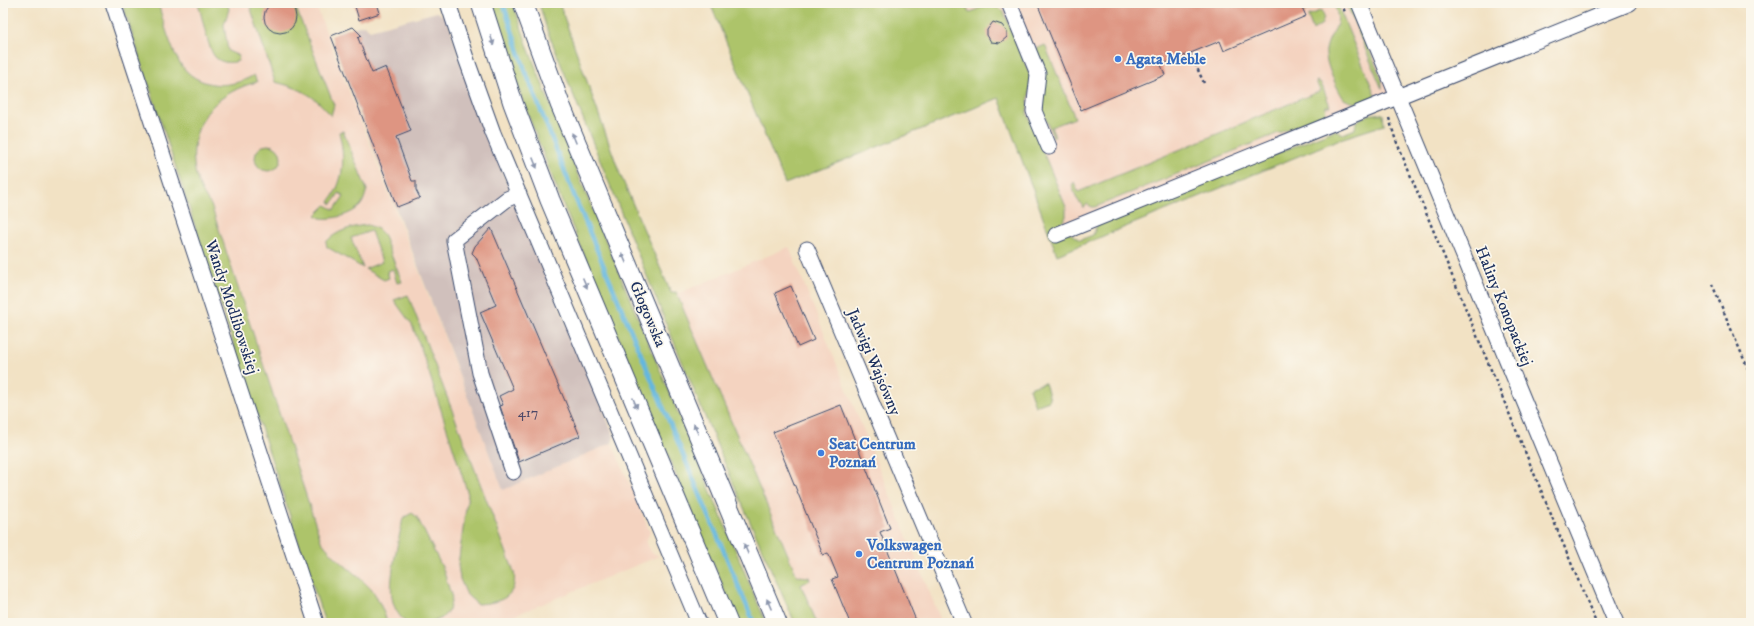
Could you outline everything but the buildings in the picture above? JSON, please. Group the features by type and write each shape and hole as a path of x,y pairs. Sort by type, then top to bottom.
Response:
{"main road":[{"path":"481,3 508,90 545,188 728,623"},
{"name":"Głogowska","path":"524,3 560,104 777,623"}],"street":[{"name":"Wandy Modlibowskiej","path":"113,3 316,623"},
{"path":"448,3 478,94 699,623"},
{"path":"1009,3 1038,74 1034,111 1049,147"},
{"name":"Haliny Konopackiej","path":"1359,3 1616,623"},
{"path":"1056,235 1630,3"},
{"path":"513,472 480,373 454,240 507,199 519,194"},
{"name":"Jadwigi Wajsówny","path":"807,249 964,623"}],"path":[{"path":"1342,3 1346,14"},
{"path":"1190,53 1204,83"},
{"path":"1383,104 1390,120 1395,138 1596,623"},
{"path":"1712,284 1751,376"}],"shaded area":[{"path":"134,3 315,3 503,489 612,443 650,532 646,542 650,552 659,556 496,623 337,623"},
{"path":"965,3 1359,3 1398,97 1056,235"},
{"path":"437,12 447,18 476,109 614,436 612,443 503,490 333,43 339,31 364,25 370,30"},
{"path":"789,247 942,623 816,623 677,294"}],"green space":[{"path":"122,3 158,3 176,56 182,66 199,80 210,84 232,84 254,75 257,82 244,86 225,96 214,104 203,120 197,132 194,144 195,170 198,183 211,205 321,541 332,554 371,589 379,601 388,623 325,623"},
{"path":"198,3 227,3 229,9 224,25 228,51 239,56 238,61 224,62 215,57 211,49"},
{"path":"249,3 294,3 334,105 331,116 319,103 306,93 275,82"},
{"path":"492,3 513,3 529,50 573,163 766,623 738,623 560,197 522,99"},
{"path":"539,3 559,3 620,174 671,293 676,292 797,576 809,577 810,580 801,585 817,623 795,623 762,550 668,328 547,30"},
{"path":"710,3 965,3 969,13 988,4 1003,10 1031,78 1027,113 1066,207 1066,217 1059,226 1080,240 1093,235 1097,225 1335,130 1343,134 1355,129 1358,121 1365,116 1383,114 1384,125 1340,139 1057,255 999,98 785,184"},
{"path":"1301,3 1319,3 1320,5 1304,12"},
{"path":"1334,3 1337,3 1376,97 1368,101 1356,103 1344,99 1329,68 1326,50 1338,19"},
{"path":"1346,3 1350,3 1382,80 1382,89"},
{"path":"1322,10 1324,16 1322,24 1313,30 1308,16"},
{"path":"1045,45 1075,118 1051,127 1055,137 1053,137 1041,107 1034,50"},
{"path":"1316,81 1321,83 1330,106 1326,106 1325,114 1321,116 1095,207 1087,204 1084,208 1077,199 1072,186 1074,182 1078,192 1320,91"},
{"path":"343,131 367,190 361,205 352,212 336,217 320,218 316,215 326,205 334,210 344,196 339,193 332,204 329,202 341,177 343,159 339,132"},
{"path":"268,145 277,149 281,158 277,167 268,171 259,167 255,158 259,149"},
{"path":"368,225 378,229 383,234 402,282 397,283 393,269 387,271 389,278 384,280 365,269 382,262 371,231 351,238 363,268 327,247 326,242 340,232 351,228"},
{"path":"408,295 514,572 513,588 510,593 493,602 477,604 467,595 460,579 458,565 468,494 422,351 412,325 394,300"},
{"path":"1045,383 1050,399 1049,401 1035,406 1029,388"},
{"path":"412,513 417,517 443,569 452,598 449,610 442,618 430,623 406,623 395,608 393,602 391,584 396,549 403,518"}],"waterway":[{"path":"503,3 525,70 576,200 754,623"}],"place":[{"name":"Agata Meble","path":"1118,59"},
{"name":"Seat Centrum Poznań","path":"821,453"},
{"name":"Volkswagen Centrum Poznań","path":"859,554"}]}
